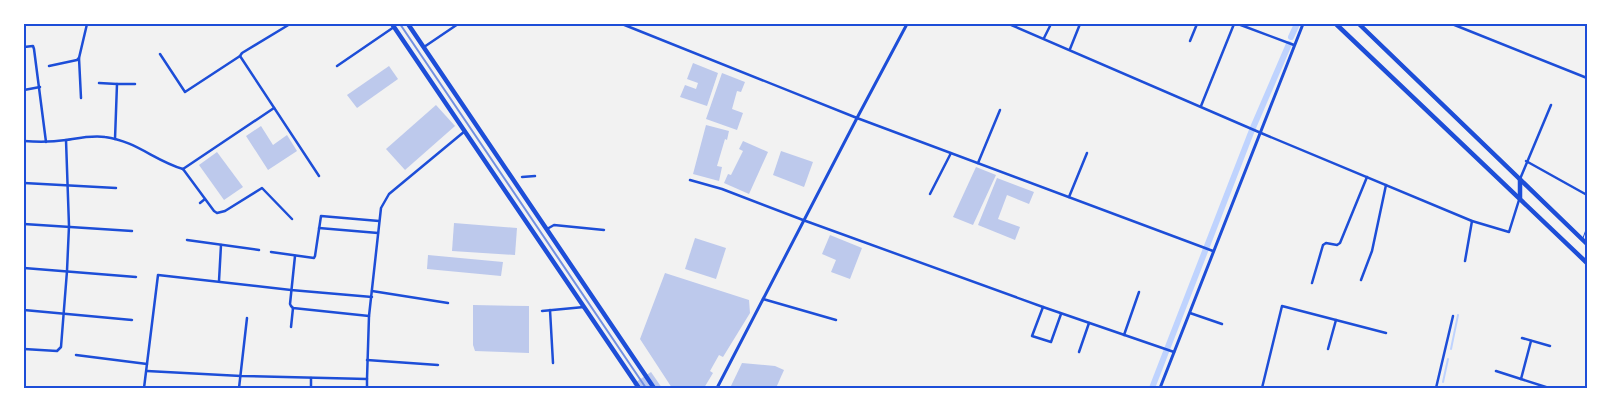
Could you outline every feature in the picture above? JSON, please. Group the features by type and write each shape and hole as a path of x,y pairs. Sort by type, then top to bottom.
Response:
{"main road":[{"path":"408,24 654,388"},
{"path":"1336,24 1587,263"},
{"path":"1359,24 1587,244"},
{"path":"393,26 639,388"},
{"path":"1520,178 1520,198"},
{"path":"556,266 567,259"}],"street":[{"path":"81,98 79,58 86,24"},
{"path":"160,54 185,92 242,53 290,24"},
{"path":"424,47 458,24"},
{"path":"622,24 857,118 1212,251"},
{"path":"717,388 803,220 907,24"},
{"path":"1009,24 1261,133 1472,221 1509,232 1520,198"},
{"path":"1044,38 1051,24"},
{"path":"1070,49 1080,24"},
{"path":"1190,41 1197,24"},
{"path":"1200,106 1234,24"},
{"path":"1238,24 1294,45"},
{"path":"1160,388 1212,251 1261,133 1303,24"},
{"path":"1452,24 1587,78"},
{"path":"338,66 393,26"},
{"path":"24,47 33,46 46,142"},
{"path":"240,56 319,176"},
{"path":"49,66 79,58"},
{"path":"99,83 135,84"},
{"path":"115,139 117,84"},
{"path":"24,90 40,87"},
{"path":"1520,178 1551,105"},
{"path":"183,169 274,108"},
{"path":"978,163 1000,110"},
{"path":"367,388 369,316 380,208 389,194 465,132"},
{"path":"24,141 46,142 90,136 126,142 147,151 169,165 183,169 214,211 220,213 258,189 263,188 292,219"},
{"path":"24,349 58,351 61,347 69,226 66,140"},
{"path":"1069,197 1087,152"},
{"path":"930,194 951,153"},
{"path":"1526,161 1587,195"},
{"path":"522,177 535,176"},
{"path":"1312,283 1323,245 1326,243 1337,245 1340,243 1367,177"},
{"path":"690,180 722,189 1061,314 1174,352"},
{"path":"24,183 116,188"},
{"path":"1361,280 1372,251 1386,185"},
{"path":"200,203 205,199"},
{"path":"271,252 314,258 317,255 320,217 323,215 379,221"},
{"path":"1465,261 1472,221"},
{"path":"24,224 132,231"},
{"path":"547,230 554,225 604,230"},
{"path":"319,228 378,234"},
{"path":"187,240 260,250"},
{"path":"219,281 221,245"},
{"path":"291,327 293,308 290,304 295,256"},
{"path":"24,268 136,277"},
{"path":"144,388 158,275 372,297"},
{"path":"372,291 448,303"},
{"path":"1124,335 1139,292"},
{"path":"763,298 836,320"},
{"path":"1262,388 1282,306 1386,333"},
{"path":"542,311 584,307"},
{"path":"1043,307 1032,336 1050,342 1061,314"},
{"path":"293,308 369,316"},
{"path":"24,310 132,320"},
{"path":"550,310 553,362"},
{"path":"1189,313 1222,324"},
{"path":"1436,388 1453,316"},
{"path":"239,388 247,318"},
{"path":"1328,349 1336,320"},
{"path":"1079,352 1089,323"},
{"path":"1522,338 1550,346"},
{"path":"1521,379 1531,341"},
{"path":"76,355 147,364"},
{"path":"367,360 438,365"},
{"path":"147,371 367,380"},
{"path":"1496,371 1549,388"},
{"path":"311,378 311,388"}],"lane":[{"path":"1582,239 1587,227"}],"building":[{"path":"693,63 718,73 707,106 680,97 685,85 696,89 698,83 687,79"},
{"path":"389,66 398,79 357,108 347,95"},
{"path":"722,73 745,82 741,92 737,91 732,109 743,113 737,130 706,119"},
{"path":"436,105 455,126 405,170 386,149"},
{"path":"706,125 729,131 717,166 722,167 719,181 693,174"},
{"path":"261,126 273,145 287,135 297,151 268,170 246,136"},
{"path":"743,141 768,152 749,194 724,183 728,174 731,175 743,151 739,149"},
{"path":"781,151 813,162 804,187 773,175"},
{"path":"217,152 243,187 224,200 199,165"},
{"path":"976,167 996,175 973,225 953,217"},
{"path":"997,178 1034,192 1029,204 1007,195 998,219 1020,227 1015,240 978,225"},
{"path":"454,223 517,228 515,255 452,251"},
{"path":"830,235 862,248 850,279 831,272 836,260 822,254"},
{"path":"695,238 726,248 716,279 685,269"},
{"path":"428,255 503,262 501,276 427,269"},
{"path":"665,273 749,300 750,313 723,357 719,355 710,371 713,373 704,388 672,388 640,339"},
{"path":"473,305 529,306 529,353 475,351 473,345"},
{"path":"742,363 775,366 784,370 776,388 730,388"},
{"path":"651,372 662,388 636,388 633,384"}],"waterway":[{"path":"1291,37 1297,24"},
{"path":"1152,388 1252,130 1289,44"},
{"path":"1451,349 1458,315"},
{"path":"1443,382 1448,359"}],"railway":[{"path":"400,24 646,388"}]}
